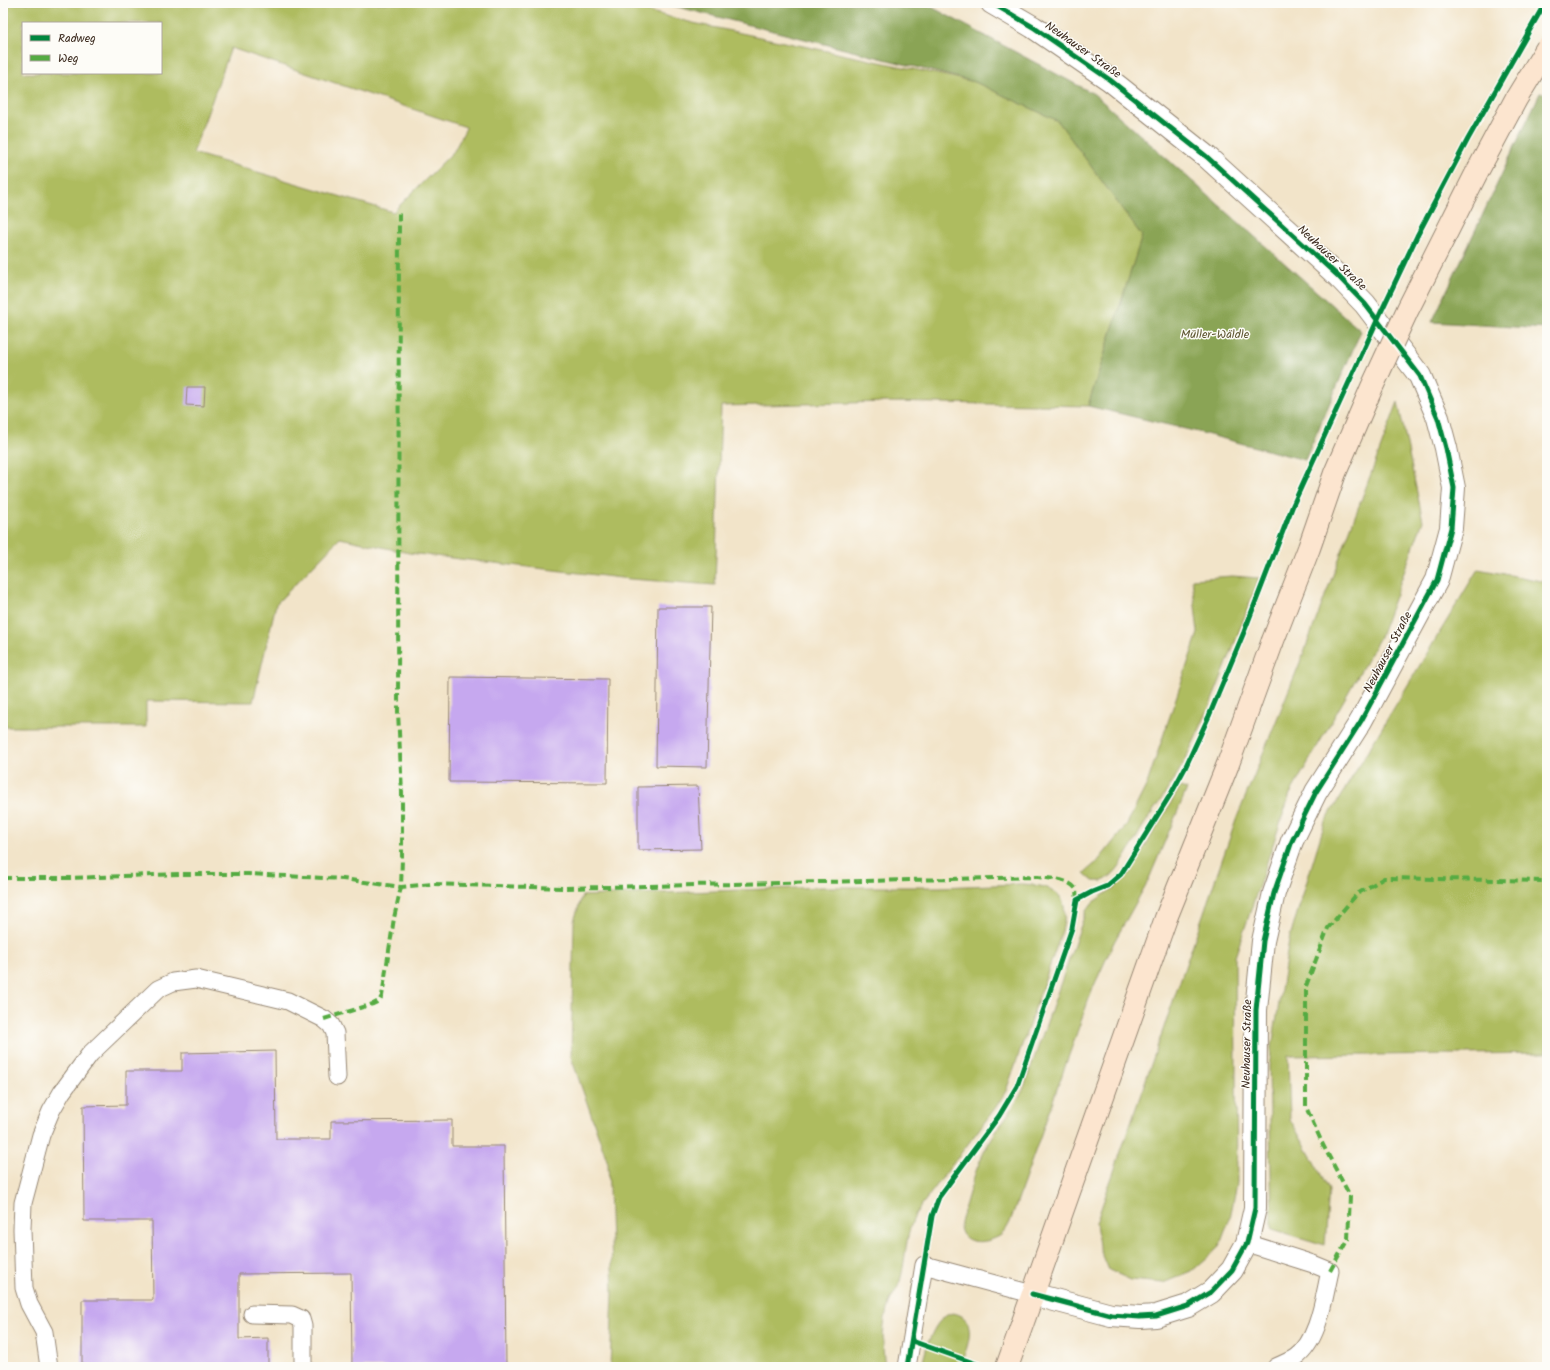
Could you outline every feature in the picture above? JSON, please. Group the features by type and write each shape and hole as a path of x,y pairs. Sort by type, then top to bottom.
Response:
{"main road":[{"path":"1007,1367 1166,918 1225,771 1309,548 1335,473 1372,386 1408,309 1477,172 1516,99 1547,48"}],"street":[{"name":"Neuhauser Straße","path":"992,3 1033,27 1110,80 1207,157 1338,276 1366,304 1420,376 1438,418 1454,488 1451,528 1437,580 1361,721 1316,792 1292,841 1274,893 1263,941 1256,1010 1255,1208 1247,1244 1232,1270 1211,1292 1188,1306 1156,1316 1140,1317 1111,1315 1032,1294"}],"lane":[{"path":"49,1367 44,1332 29,1304 24,1288 22,1229 23,1203 41,1135 51,1111 62,1092 90,1054 158,989 173,982 196,979 282,999 324,1019 332,1025 335,1033 337,1077"},
{"path":"1247,1244 1307,1262 1330,1271 1320,1318 1312,1339 1297,1356 1276,1367"},
{"path":"907,1367 924,1265 1032,1294"},
{"path":"252,1314 292,1315 301,1319 303,1326 303,1367"}],"green space":[{"path":"3,3 616,3 693,23 975,82 1058,121 1142,236 1088,406 888,402 721,406 715,585 630,579 409,553 340,538 276,604 253,702 146,701 146,727 3,727","holes":["231,48 466,127 454,151 393,212 193,153"]},
{"name":"Müller-Wäldle","path":"662,3 924,3 1094,94 1361,331 1305,460 1198,432 1088,406 1142,236 1058,121 975,82"},
{"path":"1540,93 1547,94 1547,329 1432,322"},
{"path":"1398,402 1423,521 1380,637 1290,794 1235,957 1237,1183 1230,1218 1219,1247 1192,1271 1163,1283 1131,1280 1109,1270 1099,1246 1096,1223 1236,820 1301,660"},
{"path":"1478,569 1547,582 1547,1053 1288,1056 1290,1119 1329,1189 1325,1245 1272,1229 1269,1066 1289,940 1325,822"},
{"path":"1232,576 1259,578 1194,742 1183,764 1121,864 1111,876 1105,880 1093,881 1084,873 1098,861 1126,826 1147,784 1198,633 1192,579"},
{"path":"1180,787 1187,789 1148,881 1114,942 1092,990 1010,1222 1001,1235 988,1241 981,1242 968,1239 963,1236 960,1222 980,1160 988,1144 1023,1090 1086,911 1093,902 1114,888 1130,872"},
{"path":"1020,884 1042,886 1057,894 1062,900 1064,908 1062,931 1006,1091 996,1107 918,1210 913,1219 908,1236 900,1281 889,1303 885,1318 883,1351 885,1367 610,1367 613,1292 608,1163 571,1057 574,921 582,896 822,887 940,887"},
{"path":"953,1313 962,1316 967,1321 969,1328 968,1344 960,1367 922,1367 928,1343 936,1327 946,1315"}],"building":[{"path":"187,387 205,387 204,406 186,405"},
{"path":"658,607 711,607 707,767 656,766"},
{"path":"450,677 608,679 607,783 449,782"},
{"path":"698,786 701,849 638,850 638,787"},
{"path":"275,1051 276,1139 331,1139 331,1121 452,1120 452,1146 504,1146 506,1367 352,1367 351,1273 239,1274 239,1339 268,1338 268,1367 82,1367 82,1300 153,1300 152,1221 84,1221 83,1106 126,1105 126,1071 182,1071 182,1053"}],"marked path":[{"path":"324,1019 373,1004 379,1001 382,996 394,918 401,887 402,792 398,712 399,211"},
{"path":"3,878 248,874 343,879 401,887 432,884 563,888 1038,877 1064,881 1073,885 1076,889 1077,902"},
{"path":"1330,1271 1348,1239 1350,1196 1323,1145 1306,1107 1306,986 1328,928 1357,894 1384,878 1547,881"}],"cycle path":[{"path":"992,3 1033,27 1110,80 1207,157 1338,276 1365,304 1420,376 1438,418 1454,488 1451,528 1437,580 1361,721 1316,792 1292,841 1274,893 1263,941 1256,1010 1255,1208 1247,1243 1232,1270 1211,1292 1188,1306 1156,1316 1140,1317 1111,1315 1032,1294"},
{"path":"907,1367 932,1216 939,1197 999,1116 1017,1086 1072,928 1077,900 1107,886 1121,874 1172,792 1185,768 1209,716 1244,632 1293,505 1381,312 1417,236 1468,139 1545,3"},
{"path":"912,1341 985,1367"}]}
